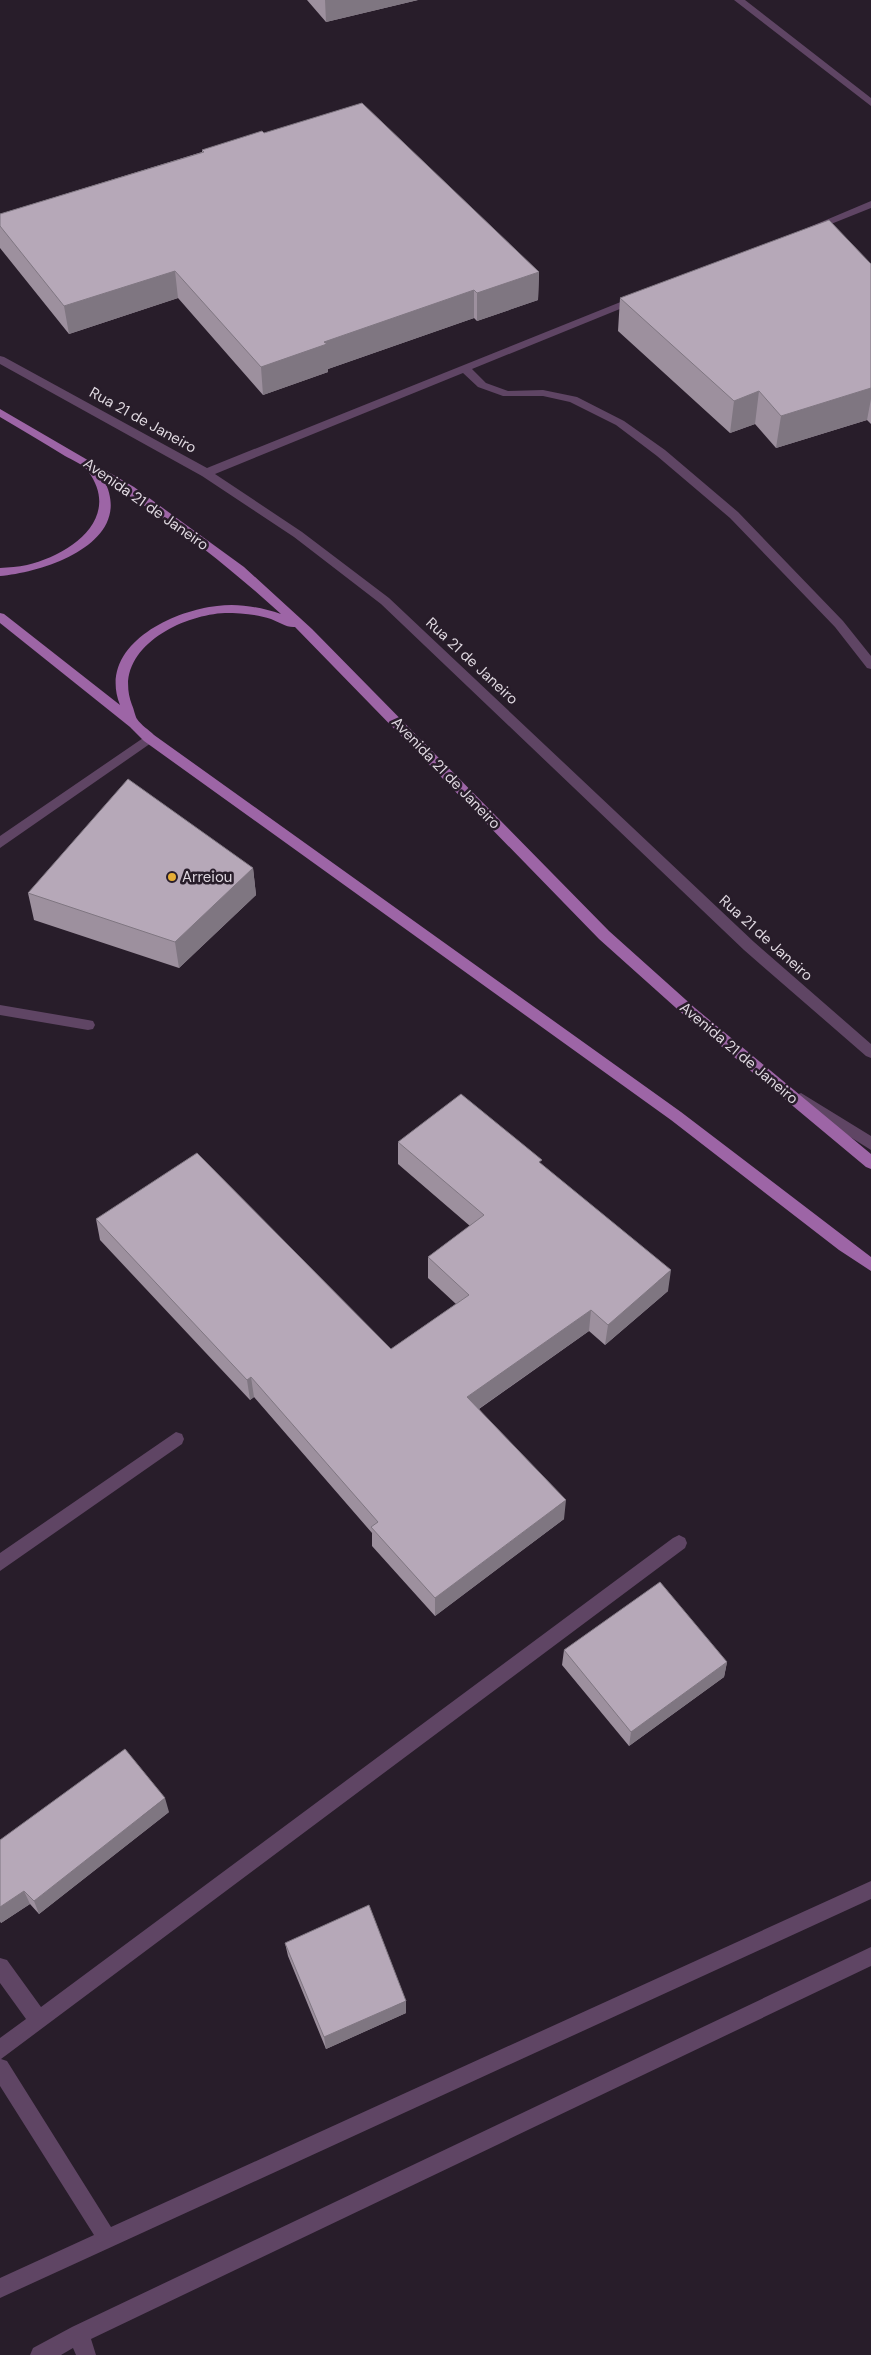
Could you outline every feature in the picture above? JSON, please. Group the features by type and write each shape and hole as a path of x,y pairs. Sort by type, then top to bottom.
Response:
{"main road":[{"name":"Avenida 21 de Janeiro","path":"0,412 90,464 130,490 240,570 308,632 604,935 766,1077 871,1163"},
{"path":"0,572 30,568 60,558 84,543 100,524 106,504 101,484 90,464"},
{"path":"135,724 122,702 120,677 131,653 152,632 182,618 216,610 252,610 284,619 308,632"},
{"path":"0,617 135,724 149,738 676,1116 871,1265"}],"street":[{"path":"739,0 871,103"},
{"path":"797,234 871,204"},
{"path":"206,473 649,294"},
{"name":"Rua 21 de Janeiro","path":"0,359 206,473 284,524 385,602 749,946 871,1052"},
{"path":"465,368 482,385 507,394 543,394 573,399 620,423 661,452 734,515 839,624 871,665"},
{"path":"0,843 149,738"},
{"path":"0,1010 88,1025"},
{"path":"766,1077 871,1144"},
{"path":"844,1246 871,1270"},
{"path":"0,1563 176,1439"},
{"path":"0,2050 679,1542"},
{"path":"0,2288 871,1890"},
{"path":"40,2355 79,2334 871,1956"},
{"path":"0,1967 39,2020"},
{"path":"0,2068 107,2238"},
{"path":"79,2334 86,2355"}],"building":[{"path":"362,103 539,272 477,293 474,290 324,342 327,344 261,367 175,271 64,306 0,226 0,214 204,152 202,150 262,131 264,133"},
{"path":"829,220 871,264 871,388 781,416 759,391 734,401 620,298"},
{"path":"128,779 253,868 175,942 28,893"},
{"path":"461,1094 542,1160 539,1162 671,1270 608,1325 591,1310 467,1397 566,1500 435,1598 371,1527 378,1522 251,1377 247,1380 96,1219 197,1153 391,1349 469,1295 428,1257 484,1215 398,1142"},
{"path":"660,1582 727,1662 631,1732 564,1650"},
{"path":"125,1749 165,1798 34,1901 24,1891 0,1907 0,1840"},
{"path":"369,1905 406,2001 324,2037 285,1943"}],"place":[{"name":"Arreiou","path":"172,877"}]}
